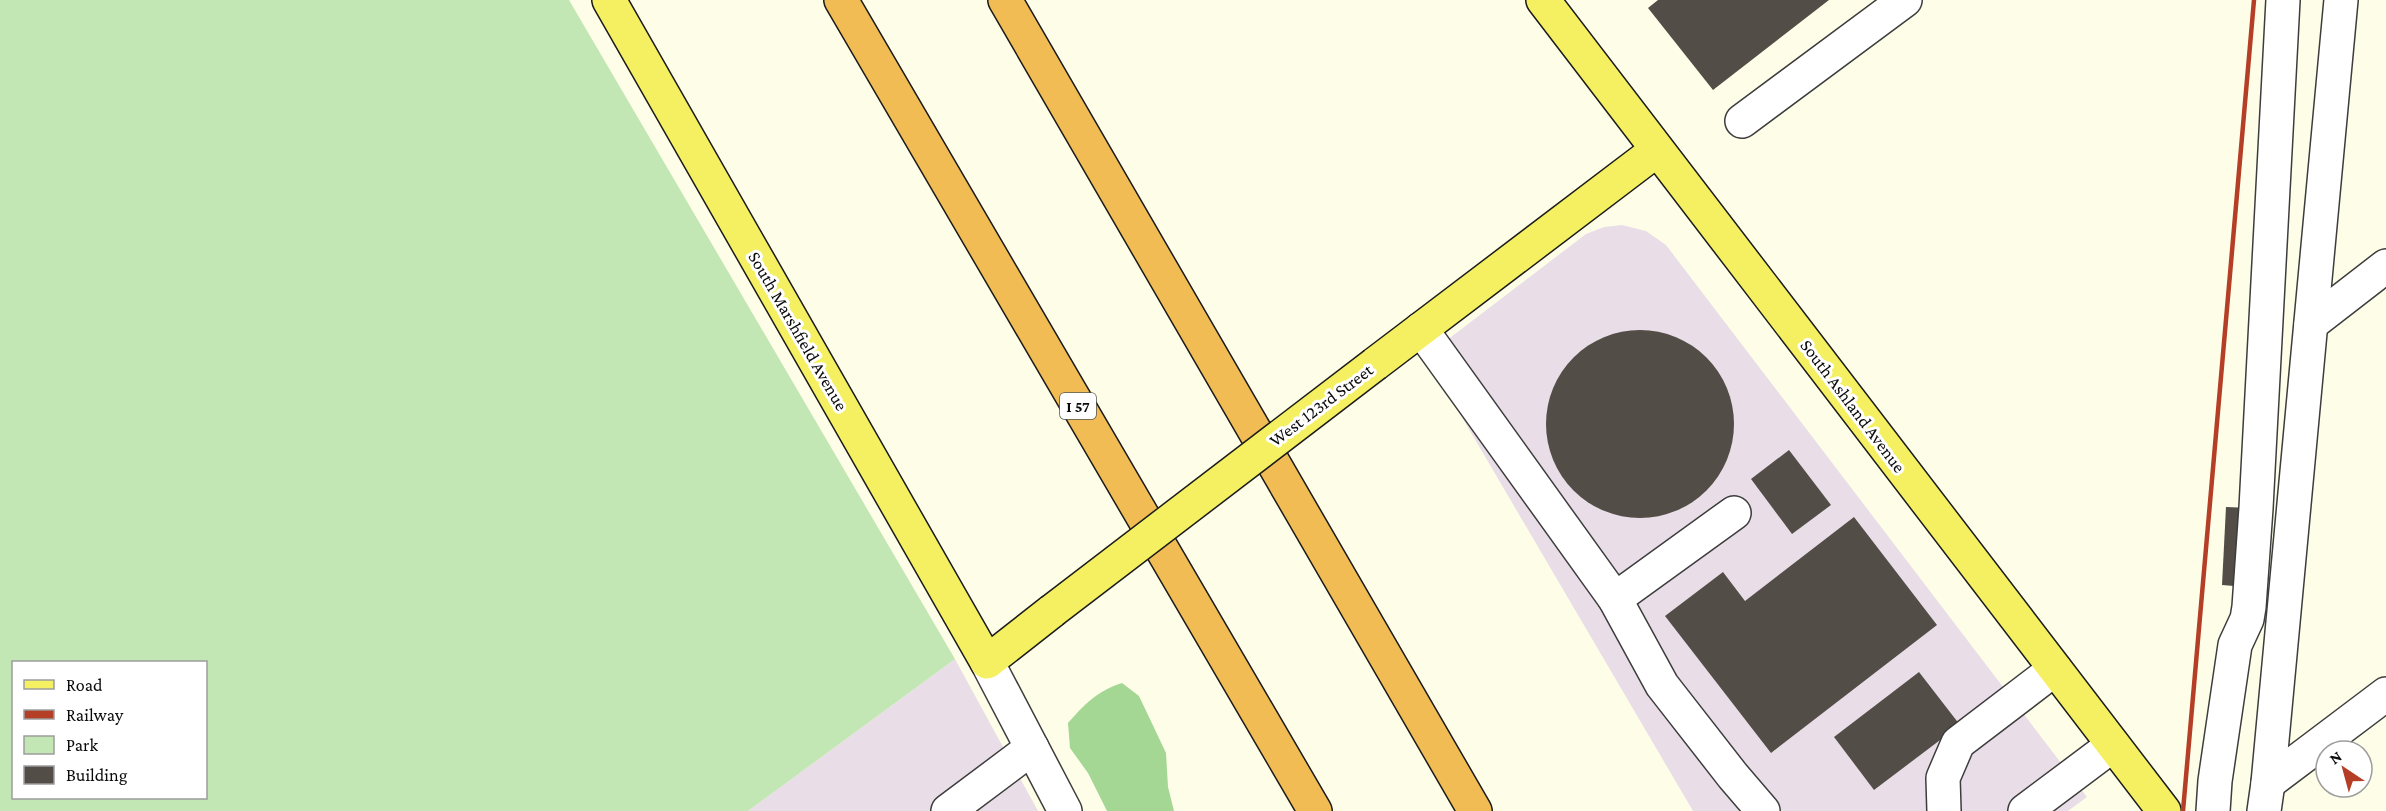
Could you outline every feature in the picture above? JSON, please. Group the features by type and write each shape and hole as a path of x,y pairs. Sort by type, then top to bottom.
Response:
{"highway":[{"name":"I 57","path":"841,0 1316,811"},
{"path":"1005,0 1474,811"}],"main road":[{"name":"South Marshfield Avenue","path":"609,0 987,662"},
{"name":"South Ashland Avenue","path":"1543,0 2164,811"},
{"name":"West 123rd Street","path":"987,662 1657,150"}],"street":[{"path":"1742,121 1905,0"},
{"path":"2213,811 2215,781 2235,645 2247,620 2256,508 2283,0"},
{"path":"2266,797 2341,0"},
{"path":"2311,324 2386,266"},
{"path":"1421,329 1615,599 1662,685 1763,811"},
{"path":"1615,599 1734,513"},
{"path":"987,662 1065,811"},
{"path":"1944,811 1942,778 1958,743 2055,669"},
{"path":"2266,797 2386,694"},
{"path":"2025,811 2113,745"},
{"path":"948,811 1032,748"}],"shaded area":[{"path":"1622,225 1646,231 1666,245 2087,797 2068,811 1693,811 1426,356 1586,234 1604,227"},
{"path":"955,659 1038,811 748,811"}],"green space":[{"path":"0,0 569,0 955,659 748,811 0,811"},
{"path":"1122,683 1139,696 1166,753 1168,787 1174,811 1107,811 1088,773 1070,748 1068,723 1092,699 1105,690"}],"building":[{"path":"1658,0 1829,0 1713,90 1648,8"},
{"path":"1631,330 1649,330 1676,337 1707,357 1727,388 1734,424 1727,460 1707,491 1676,511 1649,518 1631,518 1596,507 1580,497 1567,484 1550,451 1546,433 1546,415 1557,380 1567,364 1580,351 1613,334"},
{"path":"1789,450 1831,505 1792,534 1751,479"},
{"path":"2226,507 2251,508 2246,587 2222,585"},
{"path":"1854,517 1937,625 1771,753 1665,616 1723,572 1745,601"},
{"path":"1919,672 1960,725 1874,790 1834,737"}],"railway":[{"path":"2183,811 2254,0"}]}
